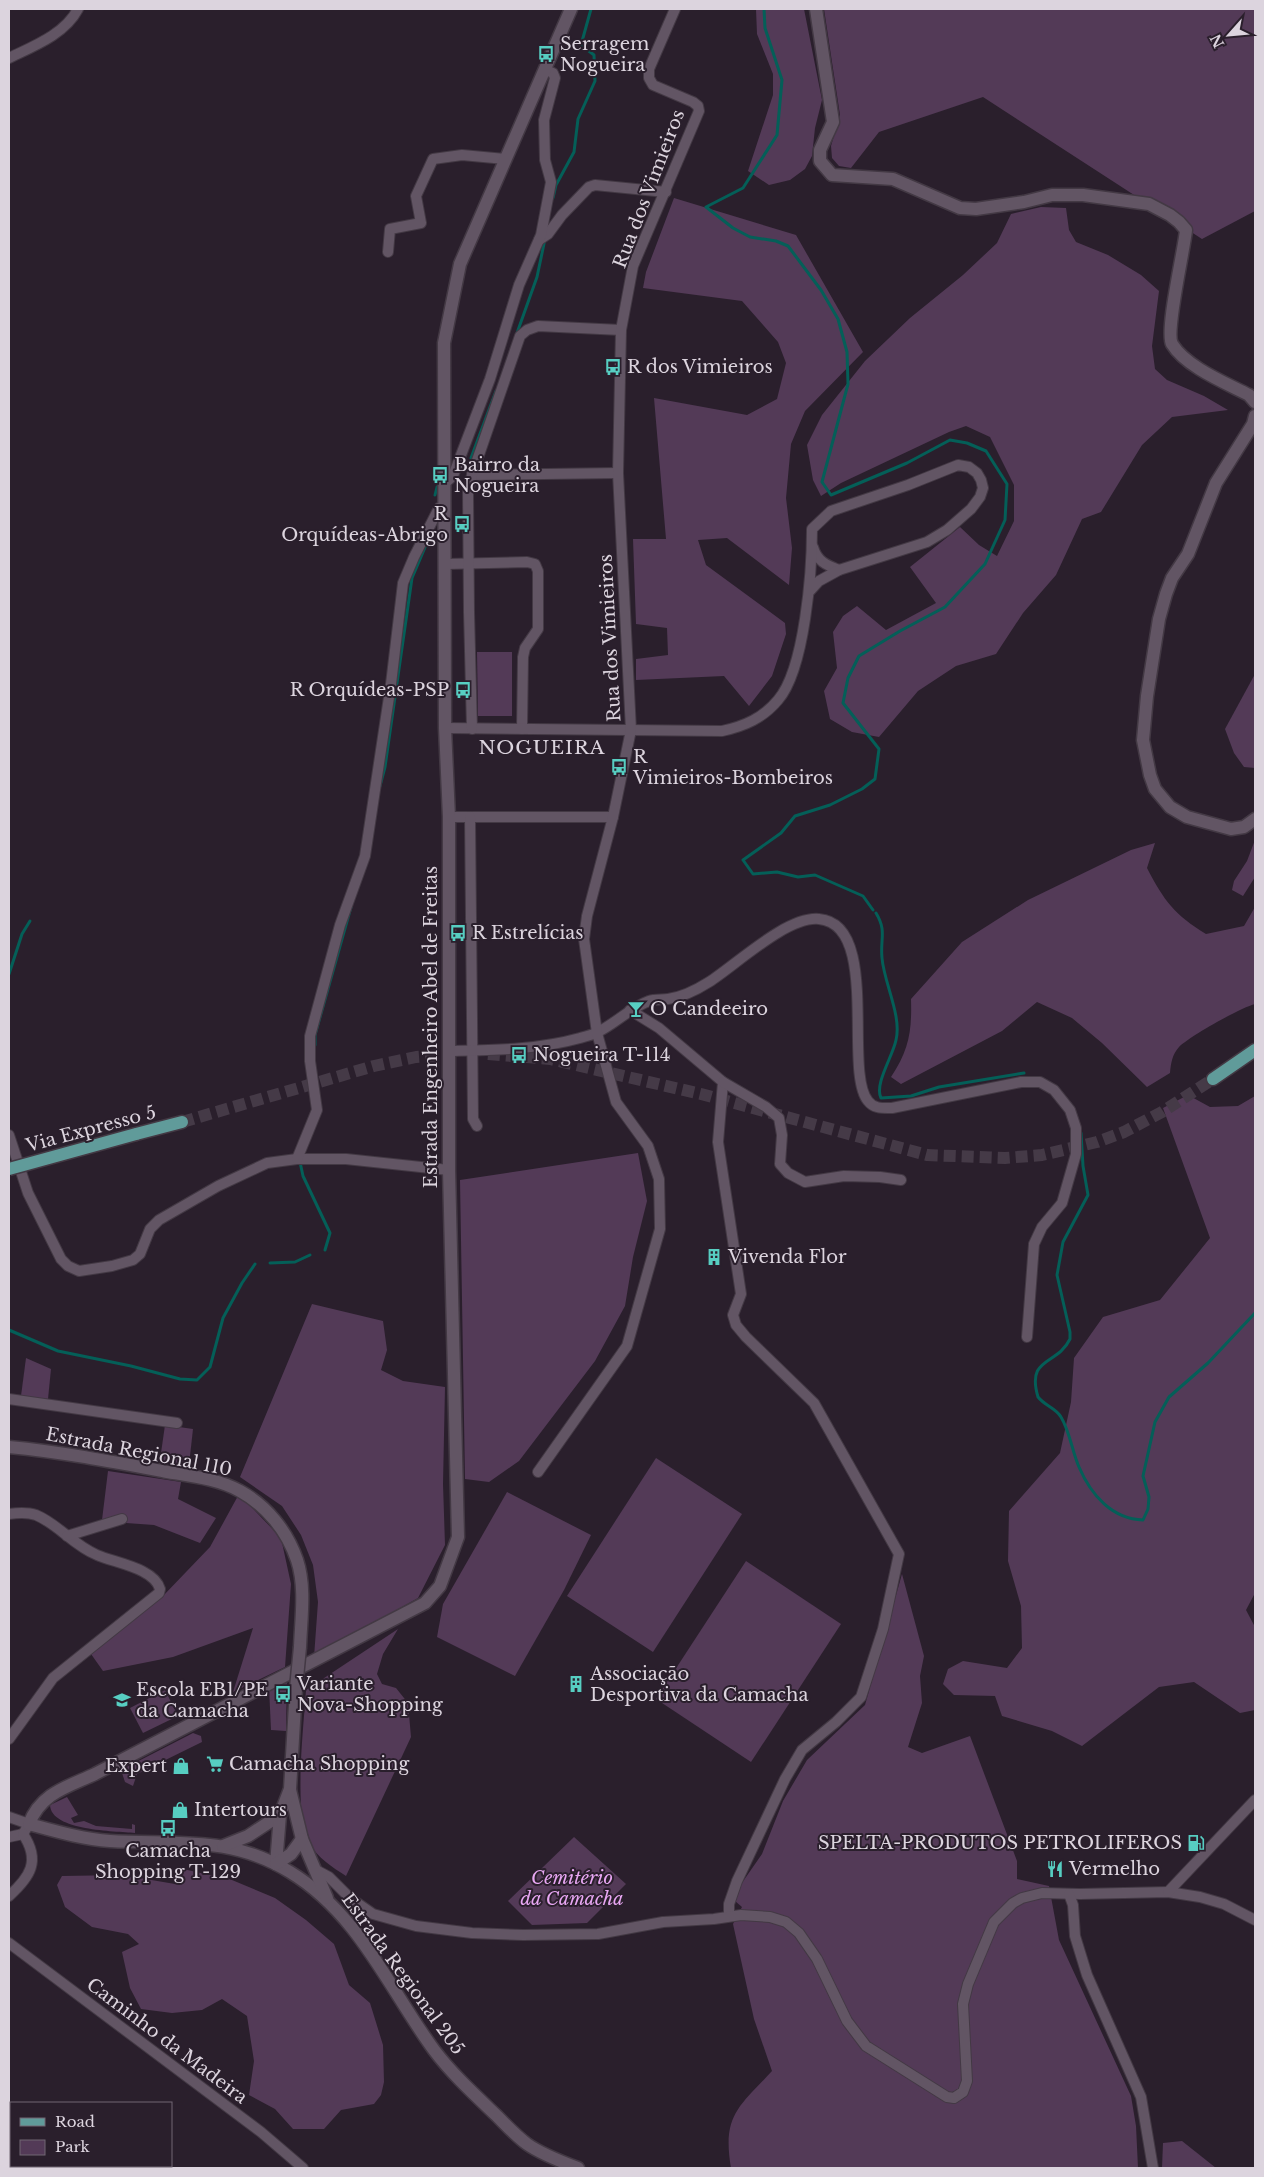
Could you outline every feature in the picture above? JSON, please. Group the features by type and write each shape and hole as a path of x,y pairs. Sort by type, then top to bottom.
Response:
{"main road":[{"name":"Estrada Engenheiro Abel de Freitas","path":"26,1829 35,1809 54,1793 95,1774 425,1603 440,1586 458,1537 449,1170 449,817 446,728 444,343 460,264 571,9"},
{"path":"816,9 834,122 820,150 820,161 825,169 832,175 893,179 960,208 976,209 1024,202 1052,195 1083,195 1149,204 1170,215 1186,230 1170,324 1171,342 1178,352 1197,367 1249,395 1255,402"},
{"path":"1255,416 1253,424 1216,483 1188,554 1172,578 1158,619 1146,696 1143,740 1150,775 1155,789 1170,808 1187,817 1220,827 1240,829 1255,819"},
{"path":"1213,1079 1255,1050"},
{"name":"Via Expresso 5","path":"9,1169 182,1122"},
{"name":"Estrada Regional 110","path":"9,1447 108,1460 219,1483 236,1489 255,1501 283,1529 298,1562 302,1608 290,1789 301,1834 328,1900"},
{"name":"Estrada Regional 110","path":"276,1864 280,1815 290,1789"},
{"path":"223,1846 248,1836 280,1815 301,1834 292,1854 276,1864"},
{"name":"Estrada Regional 205","path":"26,1829 101,1840 223,1846 249,1852 276,1864 314,1888 328,1900 349,1924 434,2050 464,2085 528,2145 578,2168"}],"street":[{"path":"9,58 67,26 78,9"},
{"name":"Rua dos Vimieiros","path":"538,1472 627,1346 660,1229 659,1179 648,1146 616,1102 597,1033 584,939 587,916 613,817 631,730 618,473 620,330 634,266 699,111 698,106 693,102 653,85 649,78 649,69 675,9"},
{"path":"544,237 551,182 545,160 544,120 555,78 553,73 546,70"},
{"path":"388,252 390,229 421,223 416,196 433,159 462,155 505,159"},
{"path":"445,484 453,476 490,379 518,286 544,237 589,187 595,185 666,192"},
{"path":"472,729 468,492 520,336 527,330 538,326 620,330"},
{"path":"446,728 722,731 743,727 762,716 778,700 787,688 795,667 806,618 812,529 831,511 908,486 958,465 969,467 977,473 983,488 980,497 971,510 947,530 927,542 839,570 819,581 809,592"},
{"path":"472,476 618,473"},
{"path":"297,1159 317,1110 310,1061 310,1036 340,925 365,856 391,684 403,583 439,508 445,507"},
{"path":"812,544 816,556 821,561 839,570"},
{"path":"446,564 527,562 535,564 538,571 538,628 525,648 523,657 522,729"},
{"path":"449,817 613,817"},
{"path":"470,817 473,1119 477,1126"},
{"path":"449,1051 536,1047 566,1042 597,1033 630,1010 650,1000 680,996 708,983 785,928 797,923 820,919 836,926 843,933 853,960 858,998 860,1070 864,1094 872,1104 881,1108 892,1108 1021,1082 1040,1082 1054,1090 1066,1103 1074,1119 1076,1154 1062,1203 1042,1227 1034,1244 1027,1337"},
{"path":"630,1010 659,1028 723,1082 766,1107 779,1118 782,1135 780,1164 788,1173 805,1182 844,1176 880,1176 901,1180"},
{"path":"723,1082 718,1142 741,1294 733,1315 736,1325 814,1403 899,1554 884,1629 861,1697 836,1722 802,1750 785,1779 737,1881 729,1904 729,1916"},
{"path":"9,1135 28,1193 61,1259 68,1266 79,1271 112,1266 134,1260 140,1254 150,1229 159,1220 218,1186 268,1163 297,1159 346,1159 449,1170"},
{"path":"9,1399 177,1423"},
{"path":"9,1514 35,1515 67,1536 78,1546 97,1555 138,1568 156,1581 160,1587 159,1593 53,1678 9,1739"},
{"path":"67,1536 122,1519"},
{"path":"1168,1892 1255,1800"},
{"path":"9,1818 26,1829 30,1848 31,1869 24,1881 9,1896"},
{"path":"9,1837 26,1829"},
{"path":"314,1869 329,1877 350,1898 373,1914 416,1926 472,1933 523,1935 598,1934 663,1922 714,1919 741,1915 770,1917 786,1922 799,1933 817,1959 847,2021 866,2046 947,2097 954,2098 963,2092 967,2081 962,2004 968,1984 994,1922 1013,1903 1027,1896 1042,1893 1168,1892 1200,1897 1224,1904 1255,1920"},
{"path":"1069,1894 1073,1905 1075,1936 1087,1975 1141,2097 1153,2168"},
{"name":"Caminho da Madeira","path":"9,1943 261,2132 303,2168"}],"green space":[{"path":"756,9 804,9 822,100 815,128 812,156 805,169 790,180 769,185 748,171 773,95 773,74 757,34"},
{"path":"824,9 1255,9 1255,211 1202,239 983,97 879,132 851,168 839,166 832,158 831,146 840,115"},
{"path":"674,198 796,235 863,352 805,411 791,444 786,498 792,548 789,585 727,538 698,540 706,565 785,623 786,634 772,676 749,706 724,676 636,680 636,659 668,655 667,628 636,624 633,539 666,539 654,398 747,415 777,399 786,363 778,342 742,301 643,288 646,272"},
{"path":"1041,207 1066,208 1069,230 1076,242 1108,255 1141,275 1159,291 1152,346 1155,369 1167,380 1204,396 1228,410 1172,417 1142,445 1101,512 1082,519 1056,575 1023,613 996,654 956,666 918,691 879,737 852,732 830,719 824,691 837,668 833,632 843,616 857,606 886,630 936,603 910,567 960,527 979,545 997,556 1014,521 1014,485 990,437 966,426 949,432 841,483 821,496 813,480 807,445 822,415 865,361 910,318 963,275 997,243 1011,214"},
{"path":"477,652 512,652 512,716 478,716"},
{"path":"1255,674 1255,768 1244,767 1234,753 1225,729"},
{"path":"1255,840 1255,877 1243,896 1232,890 1234,881 1247,861"},
{"path":"1155,843 1147,868 1153,880 1171,906 1186,920 1206,934 1244,926 1255,907 1255,1004 1227,1016 1185,1042 1175,1053 1171,1062 1170,1073 1147,1087 1102,1043 1072,1018 1037,1002 1002,1031 901,1084 891,1077 906,1049 911,1021 911,999 962,942 1028,900 1131,850"},
{"path":"1188,1095 1210,1107 1238,1106 1255,1096 1255,1593 1246,1610 1255,1627 1255,1710 1240,1713 1194,1682 1159,1687 1082,1746 1052,1731 1002,1716 995,1696 954,1695 943,1684 948,1669 963,1661 1007,1668 1022,1648 1021,1606 1008,1561 1009,1511 1060,1453 1071,1402 1074,1358 1103,1317 1160,1300 1210,1238 1163,1108"},
{"path":"638,1153 647,1201 633,1257 625,1306 595,1361 519,1461 489,1482 465,1479 460,1180"},
{"path":"312,1304 383,1321 387,1350 381,1370 403,1381 445,1387 443,1484 445,1545 418,1598 314,1657 318,1602 313,1565 301,1535 282,1506 240,1477"},
{"path":"26,1358 51,1369 48,1399 21,1396"},
{"path":"165,1425 193,1429 189,1465 160,1460"},
{"path":"656,1458 742,1514 653,1652 567,1596"},
{"path":"108,1471 181,1482 178,1499 216,1518 200,1543 154,1525 126,1523 124,1517 102,1520"},
{"path":"507,1492 591,1535 564,1590 515,1676 437,1637 443,1604"},
{"path":"239,1494 281,1538 291,1584 285,1667 233,1692 253,1628 173,1657 103,1671 91,1654 163,1596 210,1547"},
{"path":"746,1561 841,1624 751,1762 656,1699"},
{"path":"902,1574 924,1656 920,1676 922,1703 908,1747 922,1753 970,1736 1017,1861 1017,1879 1049,1886 1059,1940 1131,2096 1136,2126 1138,2168 731,2168 729,2136 731,2124 742,2104 772,2071 754,2019 733,1924 742,1907 735,1901 737,1890 762,1854 783,1801 807,1760 865,1705"},
{"path":"398,1629 383,1654 377,1674 382,1684 396,1688 408,1703 411,1737 346,1876 321,1858 309,1843 304,1830 300,1791 306,1690"},
{"path":"287,1678 286,1731 271,1730 269,1687"},
{"path":"165,1690 178,1716 143,1733 130,1708"},
{"path":"193,1733 201,1736 202,1742 137,1774 133,1786 125,1782 121,1770"},
{"path":"67,1797 78,1815 71,1818 74,1823 84,1821 96,1826 132,1829 132,1824 135,1825 135,1833 85,1828 61,1820 53,1814 50,1805"},
{"name":"Cemitério da Camacha","path":"574,1837 626,1884 587,1923 532,1925 508,1901"},
{"path":"183,1869 232,1880 275,1898 306,1920 334,1944 349,1985 370,2003 383,2045 384,2082 381,2095 374,2104 341,2110 324,2129 293,2129 275,2109 249,2095 254,2061 247,2016 222,1999 202,2010 172,2013 141,2009 130,1988 122,1952 139,1944 128,1934 92,1927 65,1907 57,1885 62,1876 122,1875 175,1884"},
{"path":"1182,2141 1216,2168 1162,2168 1163,2143"}],"waterway":[{"path":"553,198 556,185 574,152 578,119 595,81 594,55 581,45 591,9"},
{"path":"764,9 765,28 782,80 777,135 743,188 706,207 733,228 750,237 776,241 788,246 821,290 838,319 847,352 848,384 822,482 831,495 907,463 950,440 967,443 986,451 1007,484 1005,520 985,564 945,607 859,656 848,678 843,703 879,749 875,779 862,789 830,805 795,816 781,833 743,860 753,874 777,872 798,877 815,875 863,896 873,910"},
{"path":"517,333 537,277 545,239"},
{"path":"471,458 496,391"},
{"path":"435,495 437,487"},
{"path":"380,786 385,767 412,578 429,538"},
{"path":"315,1045 315,1035 351,907"},
{"path":"876,913 881,925 883,968 897,1021 896,1040 880,1085 881,1098 911,1096 939,1087 1024,1073"},
{"path":"9,974 22,934 30,921"},
{"path":"1081,1133 1083,1166 1088,1195 1063,1242 1057,1275 1070,1339 1058,1354 1039,1368 1035,1384 1038,1397 1061,1417 1079,1467 1096,1496 1104,1504 1122,1515 1132,1519 1143,1520 1148,1509 1149,1497 1143,1476 1155,1422 1169,1397 1208,1363 1255,1313"},
{"path":"300,1162 303,1176 330,1233 325,1250"},
{"path":"270,1263 295,1262 310,1255"},
{"path":"9,1330 58,1351 131,1366 180,1379 197,1380 210,1367 223,1318 255,1264"}],"tunnel":[{"path":"182,1122 374,1066 416,1057 458,1054"},
{"path":"488,1054 550,1059 701,1094 927,1155 1005,1158 1042,1155 1097,1142 1124,1132 1162,1112 1213,1079"}],"place":[{"name":"Serragem Nogueira","path":"546,54"},
{"name":"R dos Vimieiros","path":"613,367"},
{"name":"Bairro da Nogueira","path":"440,475"},
{"name":"R Orquídeas-Abrigo","path":"462,524"},
{"name":"R Orquídeas-PSP","path":"463,690"},
{"name":"R Vimieiros-Bombeiros","path":"619,767"},
{"name":"R Estrelícias","path":"458,933"},
{"name":"O Candeeiro","path":"636,1009"},
{"name":"Nogueira T-114","path":"519,1055"},
{"name":"Vivenda Flor","path":"714,1257"},
{"name":"Associação Desportiva da Camacha","path":"576,1684"},
{"name":"Variante Nova-Shopping","path":"283,1694"},
{"name":"Escola EB1/PE da Camacha","path":"122,1700"},
{"name":"Camacha Shopping","path":"215,1764"},
{"name":"Expert","path":"181,1766"},
{"name":"Intertours","path":"180,1810"},
{"name":"Camacha Shopping T-129","path":"168,1828"},
{"name":"SPELTA-PRODUTOS PETROLIFEROS","path":"1196,1843"},
{"name":"Vermelho","path":"1055,1869"}],"district":[{"name":"NOGUEIRA","path":"542,747"}]}
